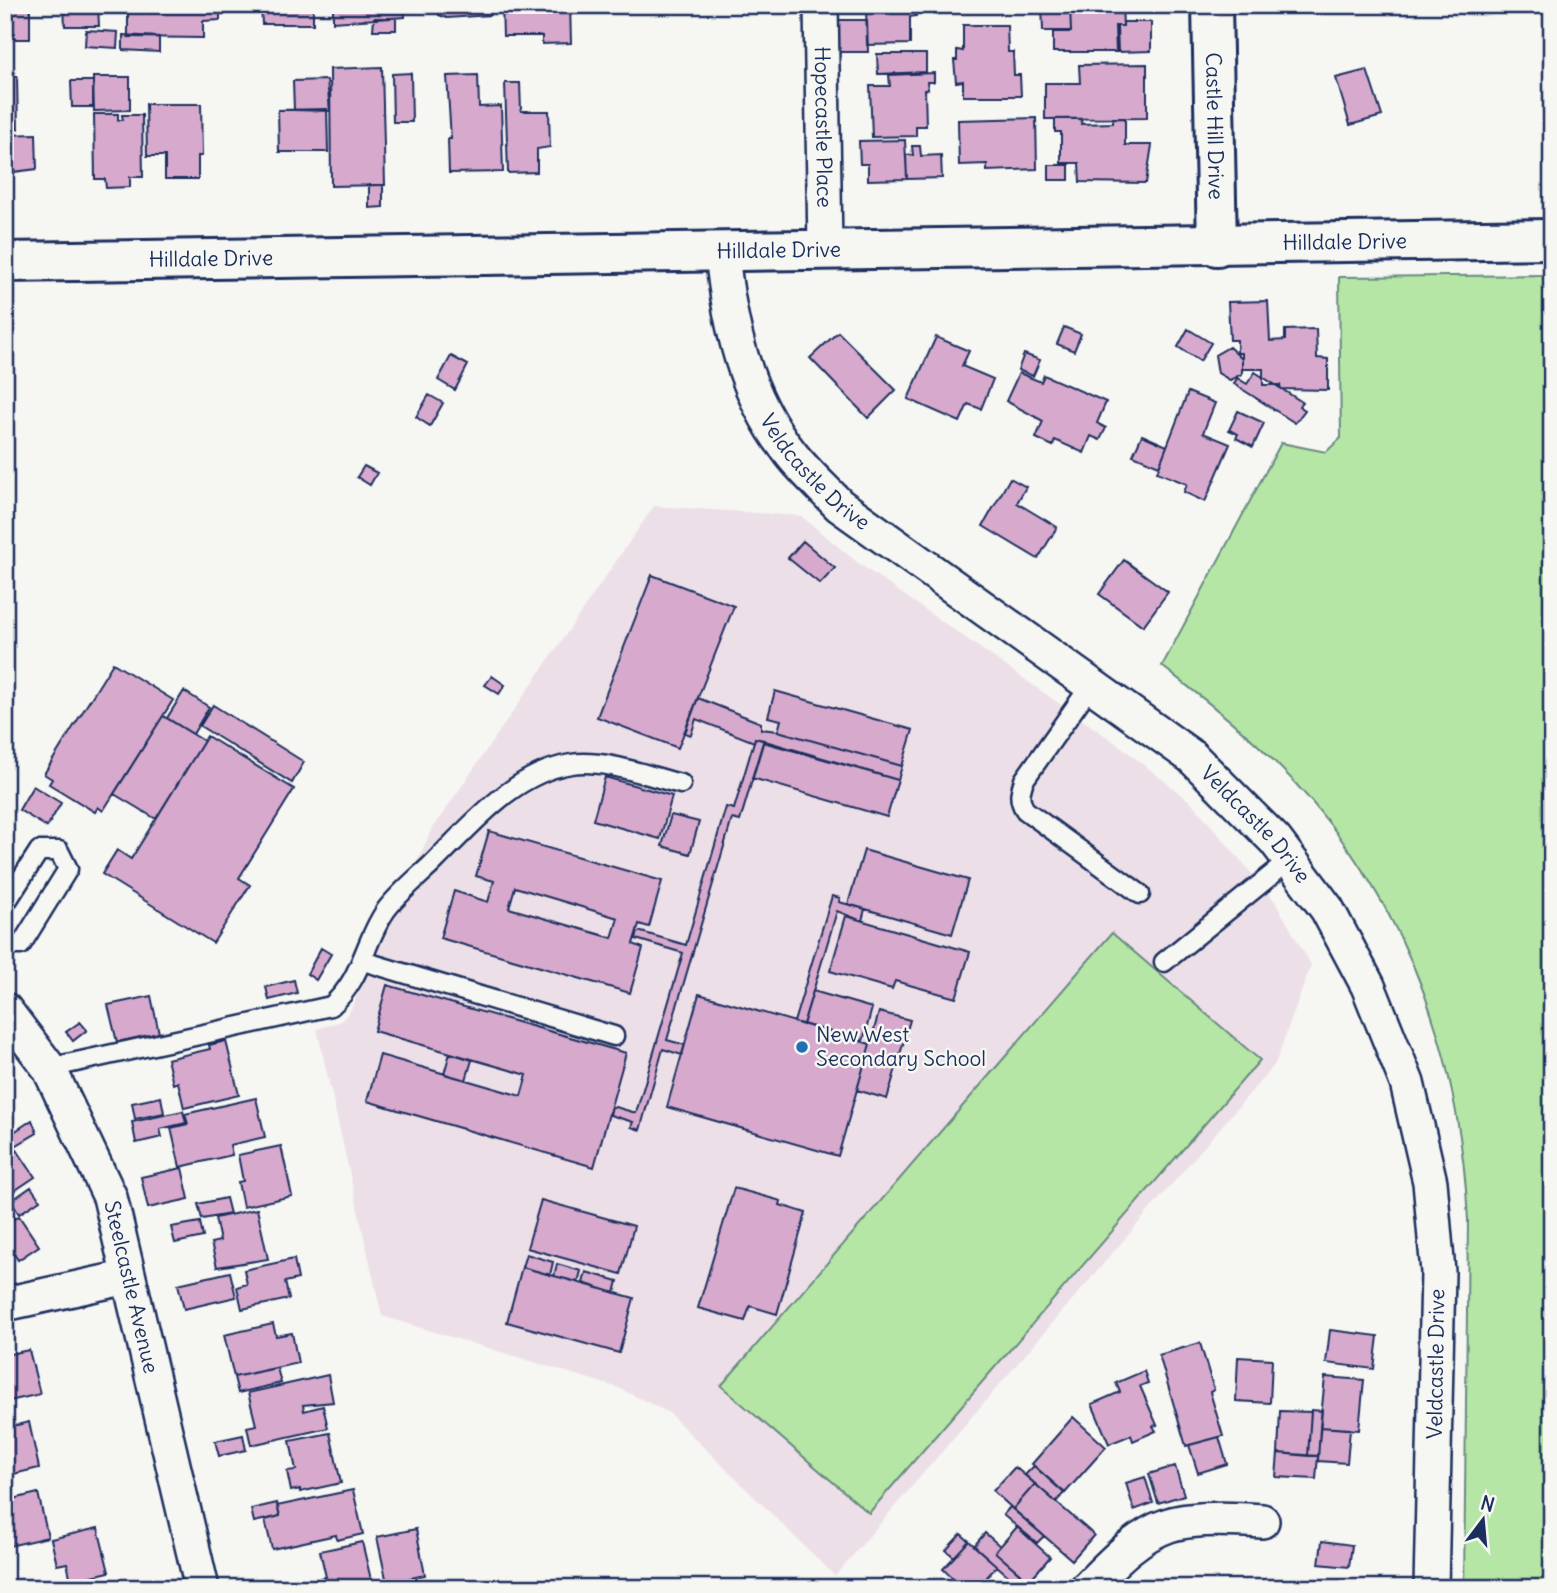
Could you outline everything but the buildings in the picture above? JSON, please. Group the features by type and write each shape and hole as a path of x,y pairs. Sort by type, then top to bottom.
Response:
{"street":[{"name":"Hopecastle Place","path":"821,5 825,248"},
{"name":"Castle Hill Drive","path":"1212,5 1217,246"},
{"name":"Hilldale Drive","path":"5,262 1552,239"},
{"name":"Veldcastle Drive","path":"722,253 727,301 738,352 776,433 791,454 839,505 1192,757 1275,840 1327,909 1368,986 1407,1083 1430,1182 1438,1272 1431,1588"},
{"name":"Steelcastle Avenue","path":"5,1010 49,1068 110,1197 202,1588"},
{"path":"5,1304 128,1278"},
{"path":"1087,1588 1126,1550 1169,1525 1227,1519 1262,1521"}],"lane":[{"path":"1091,685 1024,780 1021,803 1026,810 1140,894"},
{"path":"49,1068 331,1006 345,993 386,910 490,807 523,782 549,769 574,763 599,765 681,784"},
{"path":"5,904 38,851 59,852 68,869 21,945 5,945"},
{"path":"1164,962 1290,860"},
{"path":"363,961 614,1036"}],"shaded area":[{"name":"New West Secondary School","path":"654,506 801,516 858,563 1120,746 1192,803 1274,900 1311,965 1275,1064 835,1576 669,1413 619,1388 382,1316 317,1029 341,1021 350,1011 431,831"}],"green space":[{"path":"1552,275 1552,1588 1464,1588 1468,1220 1462,1152 1451,1087 1435,1025 1413,965 1385,908 1351,853 1311,801 1264,751 1162,666 1281,443 1326,452 1341,438 1339,277"},
{"path":"1112,933 1260,1060 869,1513 721,1386"}],"place":[{"name":"New West Secondary School","path":"802,1047"}]}
